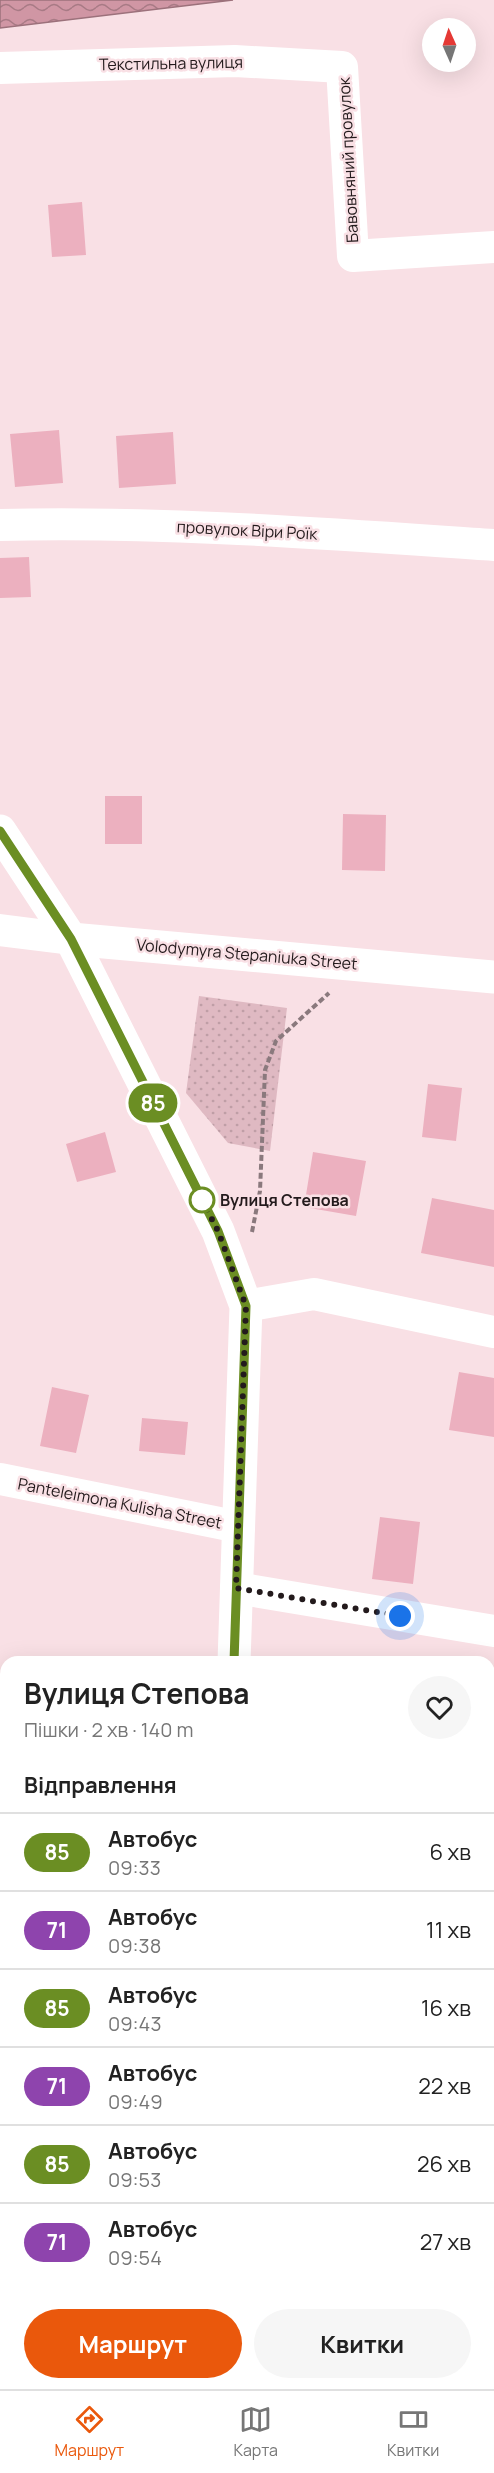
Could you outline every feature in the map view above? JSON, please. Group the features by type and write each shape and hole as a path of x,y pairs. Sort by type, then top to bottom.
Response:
{"street":[{"name":"Текстильна вулиця","path":"0,68 235,61 342,67"},
{"name":"Бавовняний провулок","path":"342,67 353,256 494,247"},
{"name":"провулок Віри Роїк","path":"0,525 64,524 248,529 494,545"},
{"path":"0,831 71,939 218,1231 246,1306 234,1656"},
{"name":"Volodymyra Stepaniuka Street","path":"0,930 71,939 494,977"},
{"path":"246,1306 314,1294 494,1332"},
{"name":"Panteleimona Kulisha Street","path":"0,1479 239,1527"},
{"path":"236,1588 494,1631"}],"path":[{"path":"252,1233 261,1191 265,1070 276,1041 361,965"}],"shaded area":[{"path":"199,996 287,1008 270,1151 228,1143 186,1093"}],"water":[{"path":"0,0 233,0 0,28"}],"building":[{"path":"82,202 86,255 52,257 48,205"},
{"path":"59,430 63,483 15,487 10,434"},
{"path":"173,432 176,484 119,488 116,436"},
{"path":"29,557 31,597 0,598 0,558"},
{"path":"105,796 142,796 142,844 105,844"},
{"path":"343,814 386,815 385,871 342,870"},
{"path":"428,1084 462,1088 456,1141 422,1137"},
{"path":"105,1132 116,1172 77,1182 66,1144"},
{"path":"313,1152 366,1161 356,1216 304,1207"},
{"path":"432,1198 494,1210 494,1267 421,1253"},
{"path":"459,1372 494,1378 494,1437 449,1430"},
{"path":"52,1387 89,1395 76,1453 40,1446"},
{"path":"142,1418 188,1422 185,1455 139,1451"},
{"path":"380,1517 420,1522 413,1584 372,1579"}],"bus line":[{"name":"85","path":"0,831 71,939 218,1231 241,1286 246,1306 234,1656"}],"place":[{"name":"Вулиця Степова","path":"202,1200"}],"route":[{"path":"202,1200 241,1286 246,1306 236,1588 400,1616"}]}
